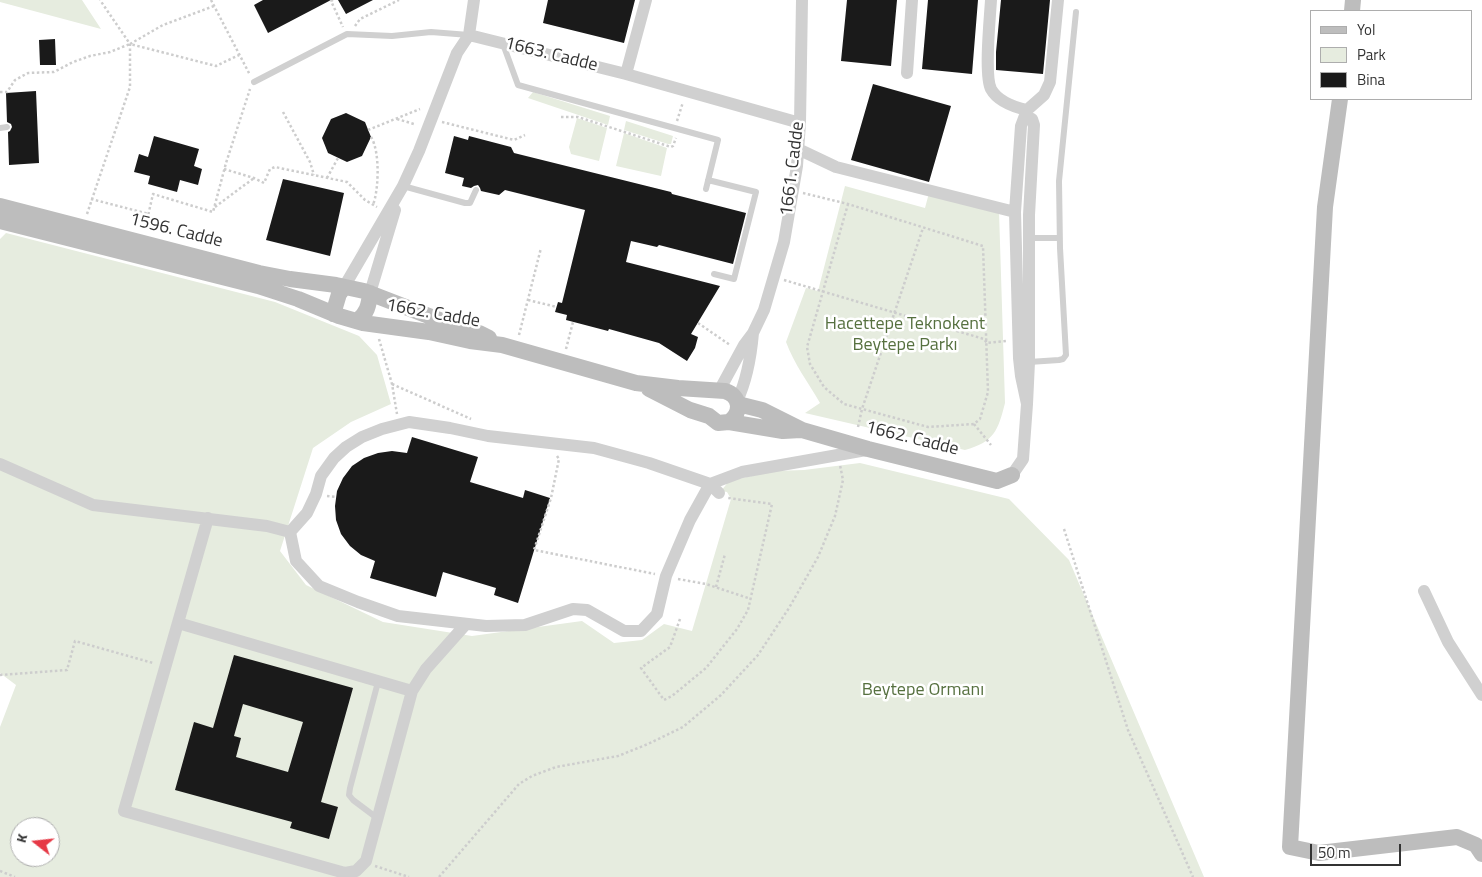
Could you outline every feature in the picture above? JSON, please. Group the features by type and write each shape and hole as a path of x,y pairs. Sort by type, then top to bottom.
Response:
{"street":[{"path":"333,314 339,294 401,190 457,53 469,35 474,0"},
{"path":"626,74 646,0"},
{"name":"1661. Cadde","path":"719,391 744,345 753,333 764,310 784,242 797,166 800,123 802,0"},
{"path":"908,73 912,0"},
{"path":"991,0 988,76 992,90 1005,102 1026,113 1034,124 1029,238 1027,404 1023,459 1012,475"},
{"path":"1027,404 1019,358 1015,212 1020,126 1026,113 1046,92 1050,82 1058,0"},
{"name":"1663. Cadde","path":"469,35 626,74 800,123"},
{"path":"1340,100 1325,207 1290,847 1319,853 1457,837 1476,845 1482,854"},
{"path":"798,149 836,166 1015,212"},
{"path":"365,323 364,314 367,310 401,190"},
{"name":"1596. Cadde","path":"0,206 259,273 344,287 370,294"},
{"name":"1596. Cadde","path":"0,221 258,286 298,299 333,314 365,323"},
{"name":"1662. Cadde","path":"370,294 479,333 502,345"},
{"name":"1662. Cadde","path":"365,323 502,345 636,383 730,393 738,402 762,410 802,430 868,449 997,481 1012,475"},
{"name":"1661. Cadde","path":"738,402 753,333"},
{"name":"1662. Cadde","path":"636,383 690,410 709,416 718,422 729,422 783,431 802,430"},
{"path":"709,416 706,406 708,401 714,393 719,391"},
{"path":"729,422 737,414 738,402"},
{"path":"290,532 307,513 316,494 321,476 334,458 362,436 409,422 488,436 594,448 648,463 718,492"},
{"path":"290,532 296,561 319,586 398,616 486,626 525,625 572,609 587,610 624,631 641,631 657,614 666,576 690,520 718,492 742,472 868,449"},
{"path":"0,464 93,505 267,526 290,532"},
{"path":"208,518 124,810 345,873 356,871 366,861 412,692 426,669 466,624"},
{"path":"1424,590 1448,642 1482,695"},
{"path":"178,623 412,692"}],"lane":[{"path":"1029,362 1061,360 1066,355 1059,181 1076,12"},
{"path":"254,82 347,34 392,36 431,32 469,35"},
{"path":"502,43 518,85 718,140 706,189"},
{"path":"708,180 756,192 734,279 714,274"},
{"path":"401,190 465,203 470,202 476,190"},
{"path":"1029,238 1060,238"},
{"path":"377,818 349,796 378,682"}],"path":[{"path":"82,227 130,87 130,44 100,0"},
{"path":"211,0 254,82"},
{"path":"333,0 331,1 339,19"},
{"path":"347,34 360,19 399,0"},
{"path":"0,92 7,92 16,80 28,74 54,72 73,62 110,52 130,44 163,25 214,6"},
{"path":"130,44 216,66 239,55"},
{"path":"677,121 686,90"},
{"path":"214,208 247,94"},
{"path":"368,130 420,109"},
{"path":"283,112 310,162 314,176"},
{"path":"561,117 578,117 671,147 674,146 676,138"},
{"path":"396,119 414,124"},
{"path":"431,120 514,140 525,135"},
{"path":"371,137 377,154 376,197 373,205"},
{"path":"327,178 338,158"},
{"path":"224,169 264,183 270,169 275,167 347,182 365,200 388,213"},
{"path":"141,242 154,194 212,212 214,208 254,178"},
{"path":"792,190 848,204 983,246 988,392 980,419 974,424 928,427 844,404 824,387 810,364 807,347 848,204"},
{"path":"91,198 149,214"},
{"path":"858,427 862,409 923,228"},
{"path":"519,334 541,248"},
{"path":"773,277 984,339 987,343"},
{"path":"528,300 557,307"},
{"path":"566,349 573,322"},
{"path":"365,323 381,344 392,384 397,414 389,416"},
{"path":"698,323 735,348"},
{"path":"987,343 1008,341"},
{"path":"392,384 476,422"},
{"path":"974,424 991,445"},
{"path":"547,443 559,459 551,498 534,550 706,584 751,599"},
{"path":"439,877 519,784 532,776 556,767 618,756 648,744 683,727 721,695 758,655 789,608 818,557 834,516 843,480 839,455"},
{"path":"680,619 670,647 642,668 664,700 672,696 706,668 737,628 748,610 751,599 772,504 718,492"},
{"path":"1064,529 1128,730 1193,877"},
{"path":"716,587 726,554"},
{"path":"0,675 67,670 75,641 165,667"},
{"path":"372,865 410,877"},
{"path":"0,871 15,877"}],"green space":[{"path":"0,0 82,0 101,29 0,2"},
{"path":"533,92 610,116 608,125 528,98"},
{"path":"577,118 607,128 599,161 571,154 569,147"},
{"path":"626,121 673,136 671,144 624,130"},
{"path":"624,133 667,148 661,176 616,166"},
{"name":"Hacettepe Teknokent Beytepe Parkı","path":"845,186 925,208 929,193 999,211 1005,403 1000,421 993,434 989,439 975,447 965,450 805,413 820,403 797,365 786,342 806,288 818,291"},
{"name":"Beytepe Ormanı","path":"6,233 275,302 359,336 377,355 391,404 351,422 313,448 280,551 306,585 383,622 472,636 582,621 614,643 642,640 664,624 692,631 731,499 727,492 721,491 729,481 774,471 804,470 860,463 1009,499 1069,560 1204,877 0,877 0,727 16,685 0,673 0,239"}],"building":[{"path":"263,0 331,0 268,33 254,5"},
{"path":"338,0 373,0 346,14"},
{"path":"548,0 635,0 624,43 543,23"},
{"path":"847,0 897,0 891,66 841,61"},
{"path":"928,0 978,0 972,74 922,69"},
{"path":"1001,0 1050,0 1043,74 996,70"},
{"path":"55,39 56,65 40,65 39,40"},
{"path":"873,84 951,106 929,182 851,160"},
{"path":"36,91 39,163 9,165 8,132 12,127 7,122 6,93"},
{"path":"346,113 365,122 371,137 362,156 347,162 328,153 322,138 331,119"},
{"path":"154,136 199,149 194,166 202,169 198,185 180,180 177,192 148,184 150,176 134,172 139,154 148,157"},
{"path":"454,136 468,140 469,136 511,147 514,153 671,192 672,194 746,213 733,264 659,245 657,247 631,241 626,262 720,286 691,334 698,337 695,348 687,361 659,343 609,329 608,331 566,320 567,315 555,312 558,302 562,303 585,210 505,190 499,195 481,191 478,185 471,188 462,186 464,178 445,173"},
{"path":"283,179 344,193 330,256 266,240"},
{"path":"412,437 478,457 470,482 523,498 525,490 550,498 518,603 494,595 496,588 443,572 436,597 370,578 375,561 361,555 350,546 341,534 336,520 335,506 337,491 343,478 352,466 364,458 392,451 407,453"},
{"path":"234,655 353,688 321,802 338,807 329,839 290,828 292,822 175,790 194,722 213,728","holes":["243,704 303,722 288,772 236,757 241,738 234,736"]}]}
